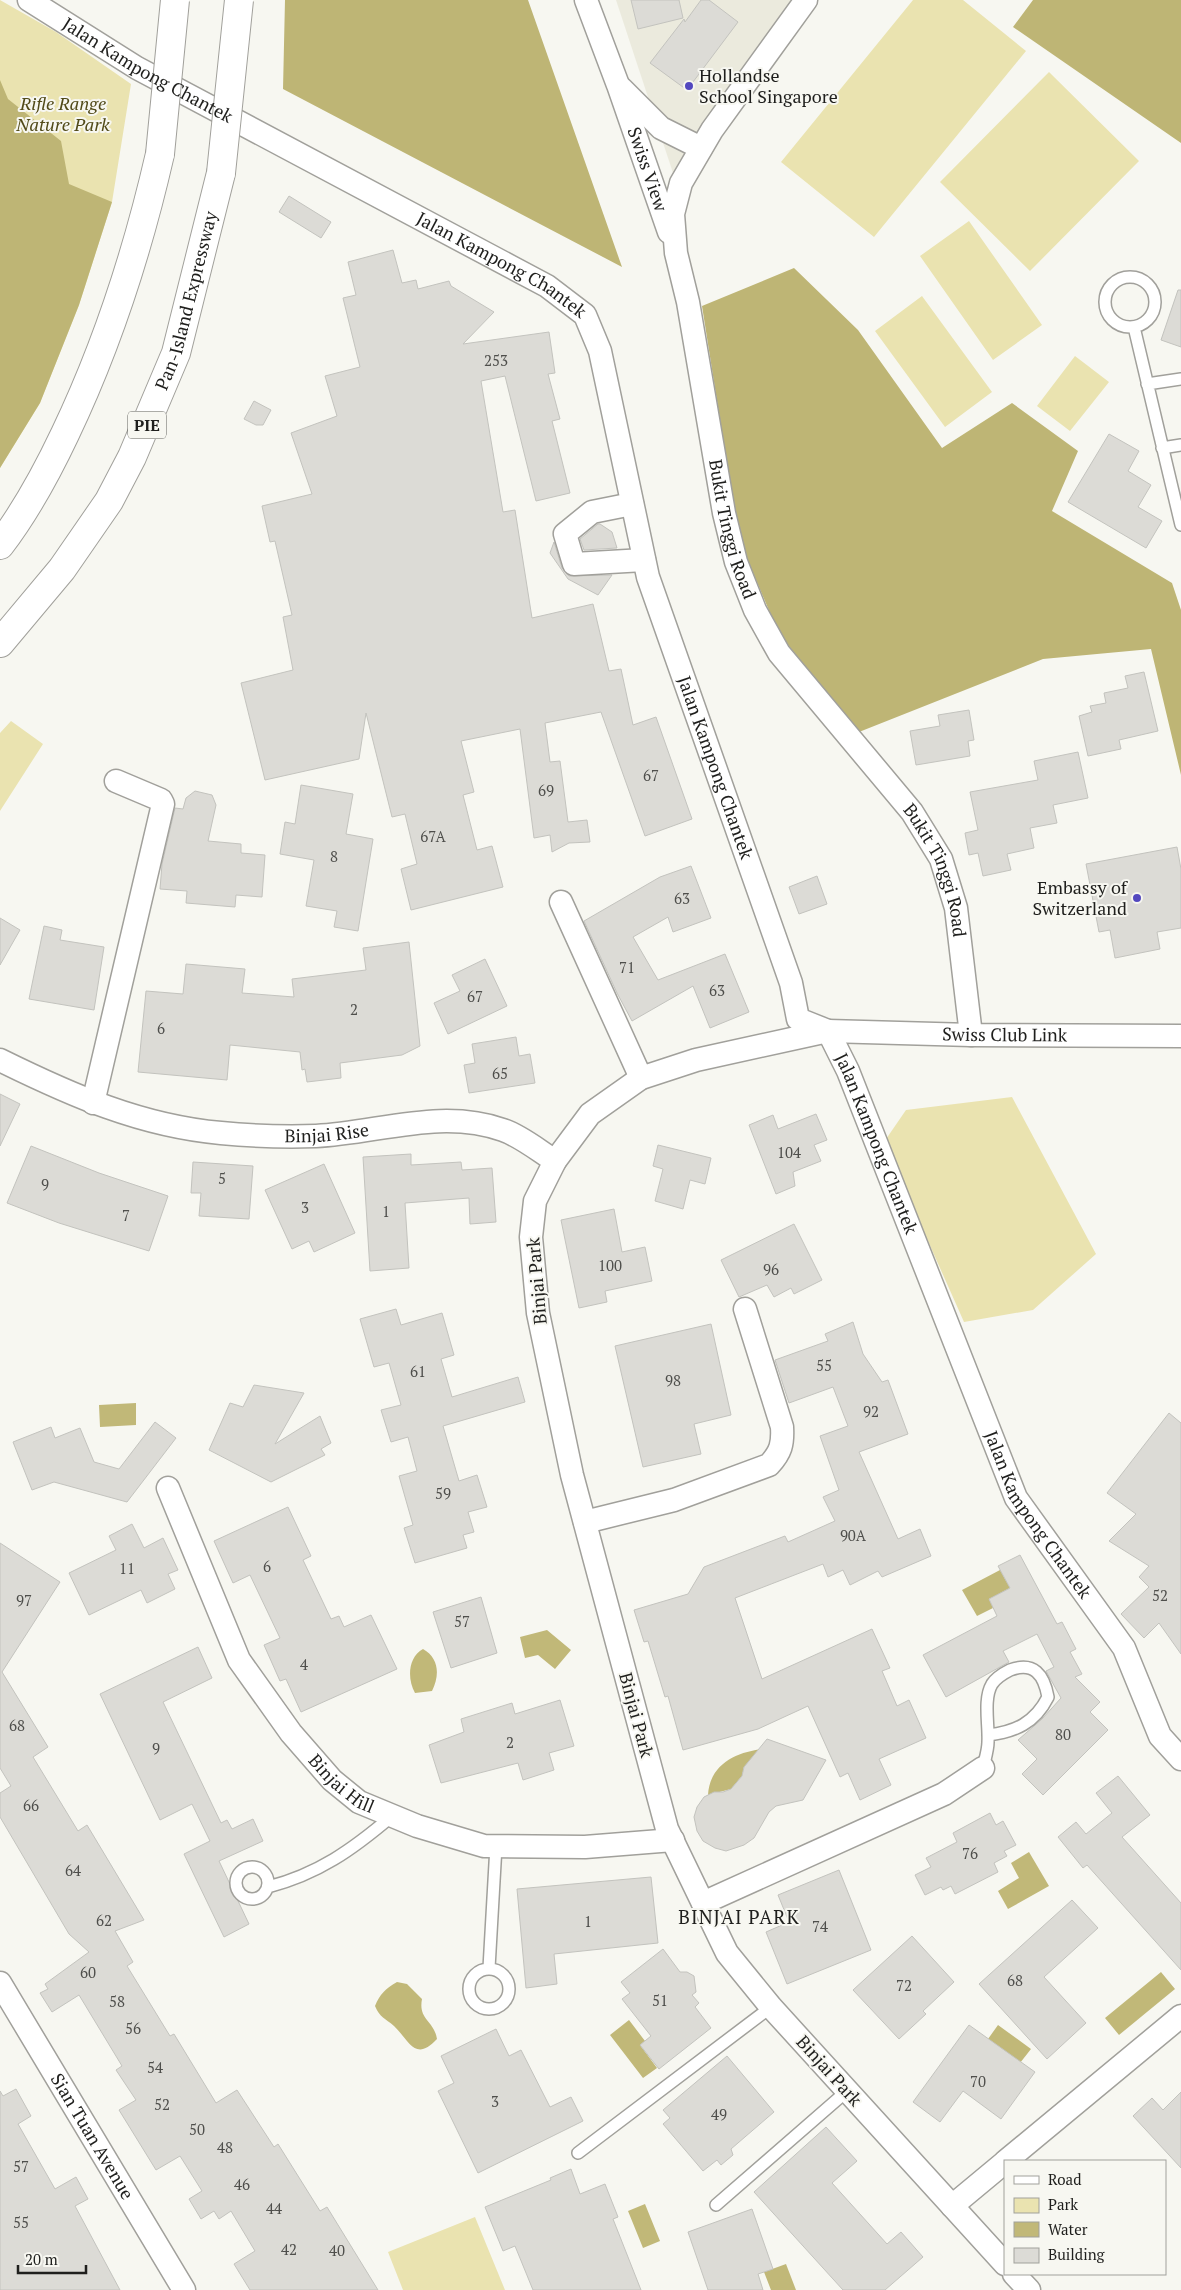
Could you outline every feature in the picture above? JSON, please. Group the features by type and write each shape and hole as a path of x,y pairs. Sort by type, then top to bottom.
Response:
{"highway":[{"path":"0,545 48,470 79,404 134,258 160,154 175,0"},
{"name":"Pan-Island Expressway","path":"0,643 62,569 109,501 132,457 176,353 221,172 239,0"}],"street":[{"name":"Jalan Kampong Chantek","path":"29,0 50,5 137,68 547,286 585,315 600,352 651,587 791,983 798,1019 828,1031 848,1071 1016,1498 1124,1648 1160,1736 1181,1759"},
{"name":"Swiss View","path":"586,0 618,85 676,253"},
{"name":"Bukit Tinggi Road","path":"806,0 701,148 681,183 673,214 676,253 688,302 724,513 736,562 755,610 779,652 912,812 941,859 956,908 971,1035"},
{"name":"Swiss View","path":"618,85 661,128 701,148"},
{"path":"632,504 592,512 566,534 574,564 644,560"},
{"path":"93,1103 163,804 161,800 116,781"},
{"path":"561,902 641,1078"},
{"name":"Swiss Club Link","path":"828,1031 971,1035 1181,1036"},
{"name":"Binjai Park","path":"828,1031 696,1060 641,1078 590,1114 555,1161 535,1201 532,1246 538,1313 572,1475 667,1829 728,1953 771,2008 1004,2263"},
{"name":"Binjai Rise","path":"0,1060 93,1103 163,1125 221,1133 316,1136 433,1120 473,1124 504,1130 555,1161"},
{"path":"585,1522 674,1500 718,1485 769,1465 778,1455 783,1445 782,1426 745,1309"},
{"name":"Binjai Hill","path":"168,1488 239,1660 291,1733 332,1780 359,1802 417,1826 484,1846 585,1847 673,1840"},
{"path":"703,1902 944,1794 983,1768"},
{"name":"Sian Tuan Avenue","path":"0,1983 184,2290"},
{"path":"1007,2160 1181,2016"},
{"path":"952,2206 1004,2163"},
{"path":"1015,2275 1029,2290"}],"lane":[{"path":"1125,278 1135,278 1144,282 1155,298 1155,308 1151,317 1143,324 1134,327 1124,327 1115,323 1108,316 1105,307 1105,297 1109,288 1116,281 1125,278"},
{"path":"1134,327 1181,525"},
{"path":"1147,384 1181,379"},
{"path":"1162,448 1181,445"},
{"path":"983,1768 988,1735 988,1700 992,1685 998,1677 1017,1668 1028,1666 1035,1669 1043,1677 1048,1697 1039,1714 1017,1729 988,1735"},
{"path":"268,1887 296,1880 325,1866 363,1841 392,1816"},
{"path":"489,1968 496,1846"},
{"path":"578,2153 771,2008"},
{"path":"716,2205 847,2091"}],"shaded area":[{"path":"285,0 528,0 622,267 283,89"},
{"name":"Hollandse School Singapore","path":"616,0 796,0 673,173"},
{"path":"1033,0 1181,0 1181,143 1013,27"},
{"name":"Rifle Range Nature Park","path":"0,80 8,99 61,141 69,184 112,202 79,305 40,403 0,468"},
{"path":"794,268 858,330 942,448 1012,403 1078,451 1052,511 1172,583 1181,610 1181,775 1151,649 1043,659 859,732 779,634 739,540 702,306"}],"green space":[{"name":"Rifle Range Nature Park","path":"0,0 56,32 131,84 112,202 79,305 40,403 0,468"},
{"path":"913,0 963,0 1026,51 874,237 781,162"},
{"path":"1049,72 1139,161 1030,271 940,182"},
{"path":"969,221 1042,325 993,360 920,256"},
{"path":"922,296 992,392 945,427 875,331"},
{"path":"1075,356 1109,382 1070,431 1037,406"},
{"path":"11,721 43,744 0,811 0,733"},
{"path":"1012,1097 1096,1254 1033,1310 964,1322 884,1142 906,1110"},
{"path":"475,2217 505,2290 403,2290 388,2252"}],"water":[{"path":"136,1403 136,1425 100,1427 99,1405"},
{"path":"1000,1570 1010,1588 989,1599 993,1608 977,1616 962,1590"},
{"path":"547,1630 571,1650 555,1669 538,1655 525,1658 520,1637"},
{"path":"423,1649 435,1662 437,1673 435,1685 432,1691 415,1693 412,1687 410,1669 414,1657"},
{"path":"771,1748 744,1767 742,1776 731,1789 708,1795 714,1774 729,1760 749,1751"},
{"path":"1029,1852 1049,1886 1008,1909 998,1891 1019,1878 1011,1863"},
{"path":"1161,1972 1175,1989 1119,2035 1105,2018"},
{"path":"397,1982 407,1984 422,1999 422,2011 433,2028 437,2039 423,2049 413,2047 408,2043 394,2026 381,2015 375,2006 383,1992"},
{"path":"629,2020 645,2041 640,2045 657,2068 643,2078 610,2035"},
{"path":"998,2025 1031,2049 1020,2063 988,2039"},
{"path":"645,2204 660,2241 643,2248 628,2211"},
{"path":"786,2264 796,2290 771,2290 764,2272"}],"building":[{"path":"631,0 679,0 683,18 638,29"},
{"path":"701,0 709,0 738,22 687,90 650,63"},
{"path":"289,196 331,222 321,238 279,212"},
{"path":"393,250 402,283 416,280 418,289 449,281 451,286 494,312 463,344 549,332 555,373 548,374 560,419 552,421 570,493 536,501 505,376 481,381 503,512 515,510 532,618 593,604 609,671 621,669 633,725 656,717 692,819 645,836 601,712 545,723 550,762 560,761 568,822 587,820 590,842 569,843 552,852 550,835 534,838 520,729 461,741 474,792 463,795 477,850 492,846 503,887 411,910 401,869 417,864 405,814 392,817 366,713 359,759 265,780 241,683 293,670 283,617 292,615 275,541 270,542 262,506 312,494 291,433 337,416 325,376 360,367 343,298 356,295 348,262"},
{"path":"1178,290 1181,290 1181,347 1161,340"},
{"path":"254,401 271,410 263,425 256,425 244,419"},
{"path":"1109,434 1139,451 1128,471 1151,485 1138,507 1162,521 1146,548 1068,502"},
{"path":"598,524 612,532 617,548 584,550 580,539"},
{"path":"554,542 562,568 569,576 612,575 598,595 568,579 550,553"},
{"path":"1144,672 1158,731 1119,740 1121,749 1088,756 1079,716 1092,712 1090,706 1106,703 1104,693 1128,688 1125,676"},
{"path":"969,710 974,740 968,741 970,756 916,765 910,731 940,726 938,715"},
{"path":"1078,752 1088,798 1053,805 1057,823 1030,828 1034,848 1007,854 1011,870 983,876 978,853 969,855 965,833 978,830 970,792 1038,780 1034,761"},
{"path":"301,785 353,794 346,834 373,839 358,931 334,927 337,911 306,906 314,860 280,854 285,822 295,824"},
{"path":"195,791 212,795 216,805 208,841 241,844 241,853 265,855 262,897 236,895 235,907 186,903 187,891 160,889 162,864 175,808 183,809 186,798"},
{"name":"Embassy of Switzerland","path":"1177,847 1181,869 1181,928 1157,932 1160,949 1115,958 1110,930 1099,932 1086,864"},
{"path":"691,866 711,918 673,932 668,917 633,937 658,980 725,954 749,1012 710,1028 693,986 632,1021 584,921 660,877"},
{"path":"817,876 827,904 799,914 789,887"},
{"path":"0,918 20,930 0,965"},
{"path":"44,926 62,930 60,940 104,947 94,1010 29,999"},
{"path":"409,942 420,1046 402,1055 340,1063 341,1078 307,1082 305,1069 302,1070 300,1052 230,1045 227,1080 138,1072 146,991 183,994 186,964 245,969 242,993 294,997 292,979 366,970 363,948"},
{"path":"485,959 507,1006 448,1034 434,1003 460,991 452,975"},
{"path":"516,1037 519,1056 530,1054 535,1083 469,1093 464,1065 475,1063 472,1044"},
{"path":"0,1094 20,1104 0,1146"},
{"path":"816,1114 827,1140 814,1145 821,1161 793,1172 795,1186 776,1194 749,1125 773,1115 778,1129"},
{"path":"658,1145 711,1158 705,1184 690,1180 683,1209 655,1201 663,1169 653,1166"},
{"path":"31,1146 99,1173 168,1196 149,1251 59,1223 7,1203"},
{"path":"411,1154 411,1165 461,1162 462,1170 492,1168 496,1222 470,1224 469,1198 405,1203 409,1268 370,1271 363,1157"},
{"path":"193,1162 253,1166 249,1219 199,1216 201,1193 191,1193"},
{"path":"324,1164 355,1233 314,1252 309,1241 292,1249 265,1190"},
{"path":"614,1209 622,1252 645,1247 652,1281 605,1291 607,1302 579,1308 561,1220"},
{"path":"794,1224 822,1280 794,1294 791,1288 774,1297 767,1285 739,1297 721,1260"},
{"path":"396,1309 401,1325 442,1313 454,1355 441,1359 452,1397 518,1377 525,1402 443,1426 459,1481 477,1475 487,1507 468,1512 474,1532 463,1535 467,1548 415,1563 404,1528 413,1525 399,1476 417,1471 408,1437 391,1442 381,1410 401,1405 389,1363 374,1367 360,1319"},
{"path":"853,1322 863,1354 882,1382 888,1380 908,1434 859,1452 898,1539 920,1529 931,1556 882,1577 878,1571 850,1585 843,1570 828,1577 823,1564 735,1598 762,1679 872,1629 890,1668 882,1671 897,1706 909,1700 926,1738 879,1759 891,1785 860,1800 848,1773 840,1777 808,1706 758,1729 683,1750 668,1696 665,1697 648,1641 644,1642 634,1610 688,1594 704,1567 785,1536 788,1542 835,1521 823,1497 839,1490 820,1436 848,1426 833,1387 789,1403 775,1360 828,1341 825,1334"},
{"path":"711,1324 731,1415 694,1424 701,1454 643,1467 615,1346"},
{"path":"254,1385 304,1393 275,1444 320,1416 331,1443 321,1449 325,1455 271,1482 209,1450 230,1403 243,1407"},
{"path":"1169,1413 1181,1423 1181,1654 1159,1623 1144,1638 1121,1614 1149,1587 1139,1577 1149,1566 1109,1541 1136,1514 1107,1493"},
{"path":"155,1422 176,1438 127,1502 54,1482 32,1490 13,1442 51,1427 55,1438 80,1428 94,1462 119,1469"},
{"path":"288,1507 311,1556 303,1560 331,1619 339,1616 344,1627 371,1615 397,1669 301,1712 286,1679 280,1681 264,1645 280,1638 250,1575 233,1583 214,1541"},
{"path":"132,1524 144,1548 163,1538 178,1570 168,1574 175,1589 147,1603 141,1590 89,1615 69,1573 116,1550 109,1536"},
{"path":"0,1543 60,1582 2,1672 48,1747 33,1757 78,1831 87,1825 144,1920 115,1931 133,1962 127,1966 170,2036 174,2034 216,2103 237,2090 274,2147 278,2144 320,2211 327,2207 378,2290 250,2290 234,2264 255,2251 231,2211 219,2219 214,2211 201,2219 189,2199 202,2191 180,2156 156,2170 119,2110 136,2100 116,2070 122,2066 79,1995 52,2012 40,1993 48,1989 45,1984 89,1952 69,1934 0,1817 0,1793 11,1786 0,1768"},
{"path":"1020,1555 1057,1624 1062,1622 1076,1649 1070,1652 1082,1674 1075,1677 1100,1702 1090,1712 1108,1730 1043,1795 1022,1774 1037,1759 1018,1740 1042,1719 1061,1698 1046,1671 1054,1667 1037,1634 1003,1651 1009,1662 946,1697 923,1655 997,1616 989,1599 1010,1588 998,1566"},
{"path":"481,1597 497,1653 451,1668 433,1612"},
{"path":"198,1647 212,1678 163,1702 221,1823 227,1820 232,1829 253,1819 263,1841 219,1861 249,1924 224,1937 184,1854 210,1841 192,1804 160,1820 100,1694"},
{"path":"560,1700 574,1746 549,1753 554,1770 523,1780 518,1763 441,1783 429,1745 464,1732 461,1719 512,1703 515,1714"},
{"path":"767,1739 826,1760 803,1800 776,1806 769,1812 754,1838 744,1845 726,1851 715,1848 703,1841 697,1831 694,1817 697,1807 704,1797 714,1792 723,1792 731,1789 742,1776 744,1767"},
{"path":"1118,1776 1150,1815 1122,1837 1181,1903 1181,1970 1087,1865 1083,1868 1058,1837 1076,1822 1086,1834 1112,1813 1096,1793"},
{"path":"990,1813 996,1825 1003,1821 1016,1845 1004,1851 1007,1856 994,1863 998,1872 955,1894 951,1886 943,1890 941,1887 925,1895 915,1875 931,1867 926,1858 957,1842 953,1833"},
{"path":"839,1870 871,1950 787,1984 766,1932 789,1922 778,1895"},
{"path":"651,1877 658,1943 554,1954 557,1984 526,1988 517,1889"},
{"path":"1072,1900 1098,1928 1044,1977 1086,2023 1047,2059 979,1984"},
{"path":"912,1936 954,1982 923,2011 926,2014 899,2039 853,1990"},
{"path":"663,1949 680,1972 687,1972 694,1976 696,1992 692,1995 699,2003 695,2007 711,2028 659,2069 640,2045 651,2036 622,1999 630,1993 621,1982"},
{"path":"969,2025 1035,2072 1001,2119 963,2091 940,2122 913,2102"},
{"path":"496,2029 509,2056 521,2050 550,2107 571,2097 583,2121 478,2173 438,2091 454,2083 441,2056"},
{"path":"727,2056 774,2112 731,2149 733,2155 721,2165 717,2160 703,2171 663,2124 670,2118 663,2110"},
{"path":"16,2089 31,2116 18,2124 55,2189 76,2177 88,2199 75,2206 120,2290 0,2290 0,2091 3,2096"},
{"path":"1181,2092 1181,2168 1133,2116 1152,2098 1163,2110"},
{"path":"826,2127 857,2161 832,2183 887,2244 901,2232 923,2257 885,2290 843,2290 754,2192"},
{"path":"571,2169 580,2194 605,2184 618,2217 613,2219 641,2290 533,2290 515,2246 503,2251 485,2207 551,2180 550,2178"},
{"path":"752,2209 773,2269 758,2274 763,2290 708,2290 688,2232"}],"place":[{"name":"Hollandse School Singapore","path":"689,86"},
{"name":"Embassy of Switzerland","path":"1137,898"}],"district":[{"name":"BINJAI PARK","path":"739,1917"}]}
